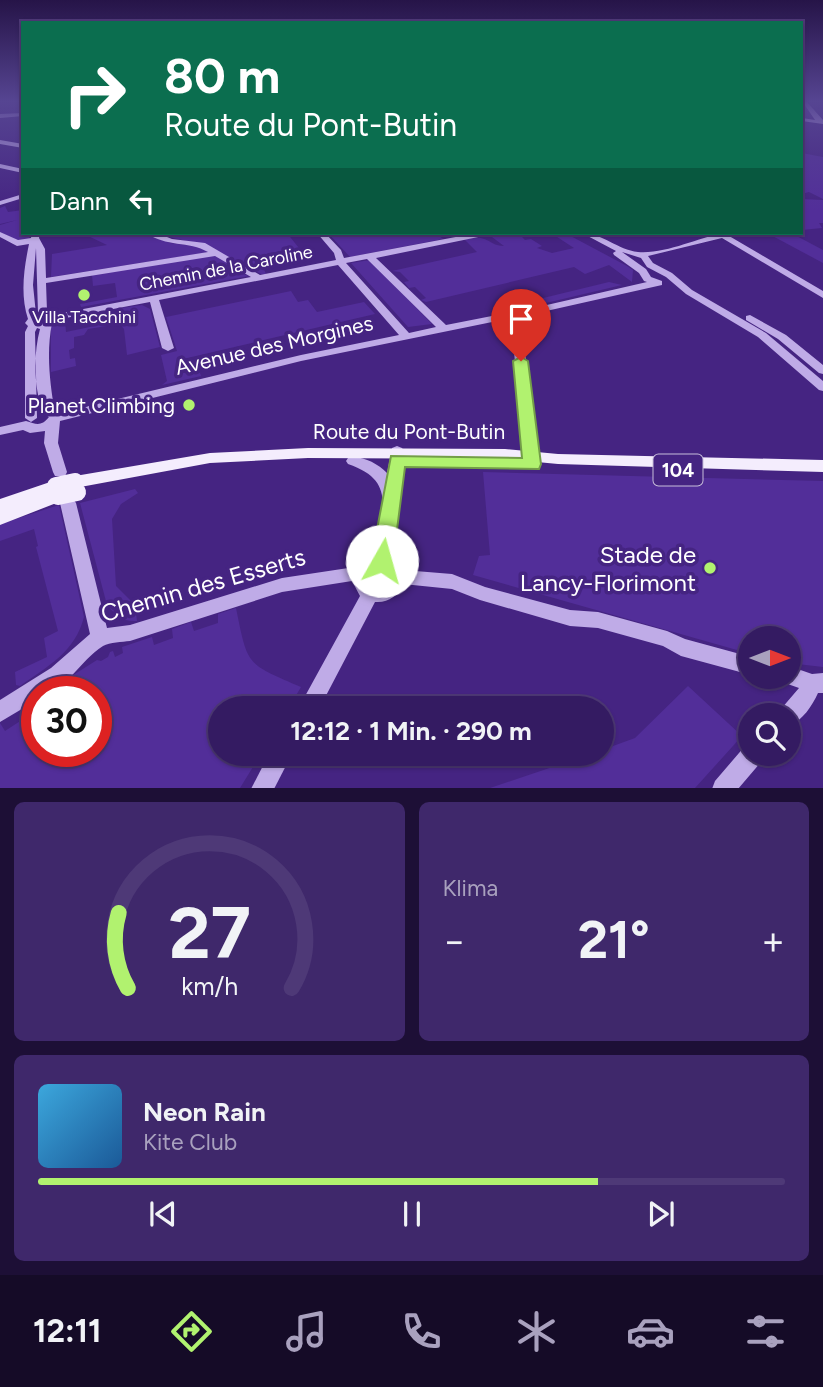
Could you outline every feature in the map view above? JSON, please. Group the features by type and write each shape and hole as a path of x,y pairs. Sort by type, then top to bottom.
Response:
{"main road":[{"name":"Route du Pont-Butin","path":"0,507 66,489 210,458 283,453 823,466"},
{"name":"Route du Pont-Butin","path":"66,489 239,465 353,461 397,456"},
{"name":"Route du Pont-Butin","path":"532,460 823,474"},
{"path":"0,497 66,489"},
{"path":"0,518 66,489"}],"street":[{"path":"0,142 21,146"},
{"path":"0,166 21,171"},
{"path":"0,203 21,197"},
{"path":"0,234 17,243 36,242"},
{"path":"156,235 170,241 202,245 258,277"},
{"path":"323,235 338,252 340,262 406,336"},
{"name":"Chemin de la Caroline","path":"33,322 478,235"},
{"path":"584,235 634,255"},
{"path":"532,460 520,317 660,281 669,275 590,235"},
{"path":"721,235 624,259 660,281 719,302 760,323 782,337 823,371"},
{"path":"727,235 823,295"},
{"path":"36,242 43,281 42,312 48,319 43,329 43,345 45,404 52,418 51,443 66,489 100,637"},
{"path":"36,242 30,305 33,322 30,332 30,424 51,443"},
{"path":"43,281 216,253"},
{"path":"369,256 444,328"},
{"path":"695,295 737,318 778,347 823,387"},
{"path":"154,298 168,348"},
{"name":"Avenue des Morgines","path":"30,424 301,358 502,317 520,317"},
{"path":"0,431 30,424"},
{"path":"382,561 397,456"},
{"path":"353,461 378,471 387,483 390,493"},
{"path":"382,561 395,567 397,583 388,591 371,593 360,585 359,573 366,564 382,561"},
{"name":"Chemin des Esserts","path":"0,712 58,675 100,637 130,633 282,584 359,573"},
{"path":"398,577 474,588 480,593 570,618 598,620 667,639 681,647 738,662"},
{"path":"315,696 371,593"},
{"path":"801,703 817,684"},
{"path":"263,788 274,766"},
{"path":"724,788 743,766"}],"shaded area":[{"path":"803,153 823,157 823,199 809,192 803,194"},
{"path":"803,199 823,200 823,223 819,223 822,228 803,230"},
{"path":"5,206 8,212 21,210 21,235 30,235 29,240 18,241 0,232 0,225 17,220 0,224 0,208"},
{"path":"86,235 152,235 170,243 195,246 210,252 51,277 52,254 107,245"},
{"path":"160,235 289,235 306,257 262,265 266,274 261,274 208,246"},
{"path":"330,235 438,235 443,239 350,257"},
{"path":"554,235 569,235 633,270 632,282 609,265 585,274 574,267 426,302 421,300 426,298 415,287 409,288 404,282 409,281 400,272 392,271 477,252 464,239 479,238 504,246 492,237 526,236 522,237 542,246 537,248 552,253 574,248"},
{"path":"771,235 795,235 823,250 823,263"},
{"path":"217,255 239,269 230,271 231,275 240,273 249,276 81,307 80,304 117,297 115,283 93,286 92,275"},
{"path":"370,260 432,324 408,327 351,263"},
{"path":"609,282 622,285 546,303 539,299"},
{"path":"291,291 298,302 308,300 317,312 364,302 375,314 183,359 186,370 198,367 201,376 162,385 167,381 161,355 177,351 166,317"},
{"path":"142,305 150,309 160,347 127,355 124,329 120,324 88,329 84,335 74,337 74,348 69,350 70,359 75,358 76,366 51,372 51,326 65,320 66,332 123,320 121,308"},
{"name":"Stade de Lancy-Florimont","path":"483,472 823,481 823,667 802,665 802,626 738,626 738,650 473,575 479,556 490,555"},
{"path":"135,489 138,493 121,504 112,519 116,586 135,605 137,621 132,621 120,617 107,605 80,503"},
{"path":"59,505 84,617 67,649 34,676 21,676 20,686 16,685 15,672 47,657 44,638 58,631 36,547 34,529 0,541 0,524"},
{"path":"236,608 243,642 252,661 269,673 301,687 296,696 208,696 208,766 254,766 240,788 0,788 0,723 5,731 21,720 21,767 112,767 112,676 72,676 97,660 108,657 110,652 113,651 115,657 123,653 122,647 152,637 154,645 173,638 172,629 191,622 194,631 218,623 218,614"},
{"path":"688,686 738,732 738,740 695,788 490,788 555,766 614,766 614,746 635,738"}],"place":[{"name":"Villa Tacchini","path":"84,295"},
{"name":"Planet Climbing","path":"189,405"},
{"name":"Stade de Lancy-Florimont","path":"710,568"}],"route":[{"path":"382,561 397,460 532,464 521,361"}]}
